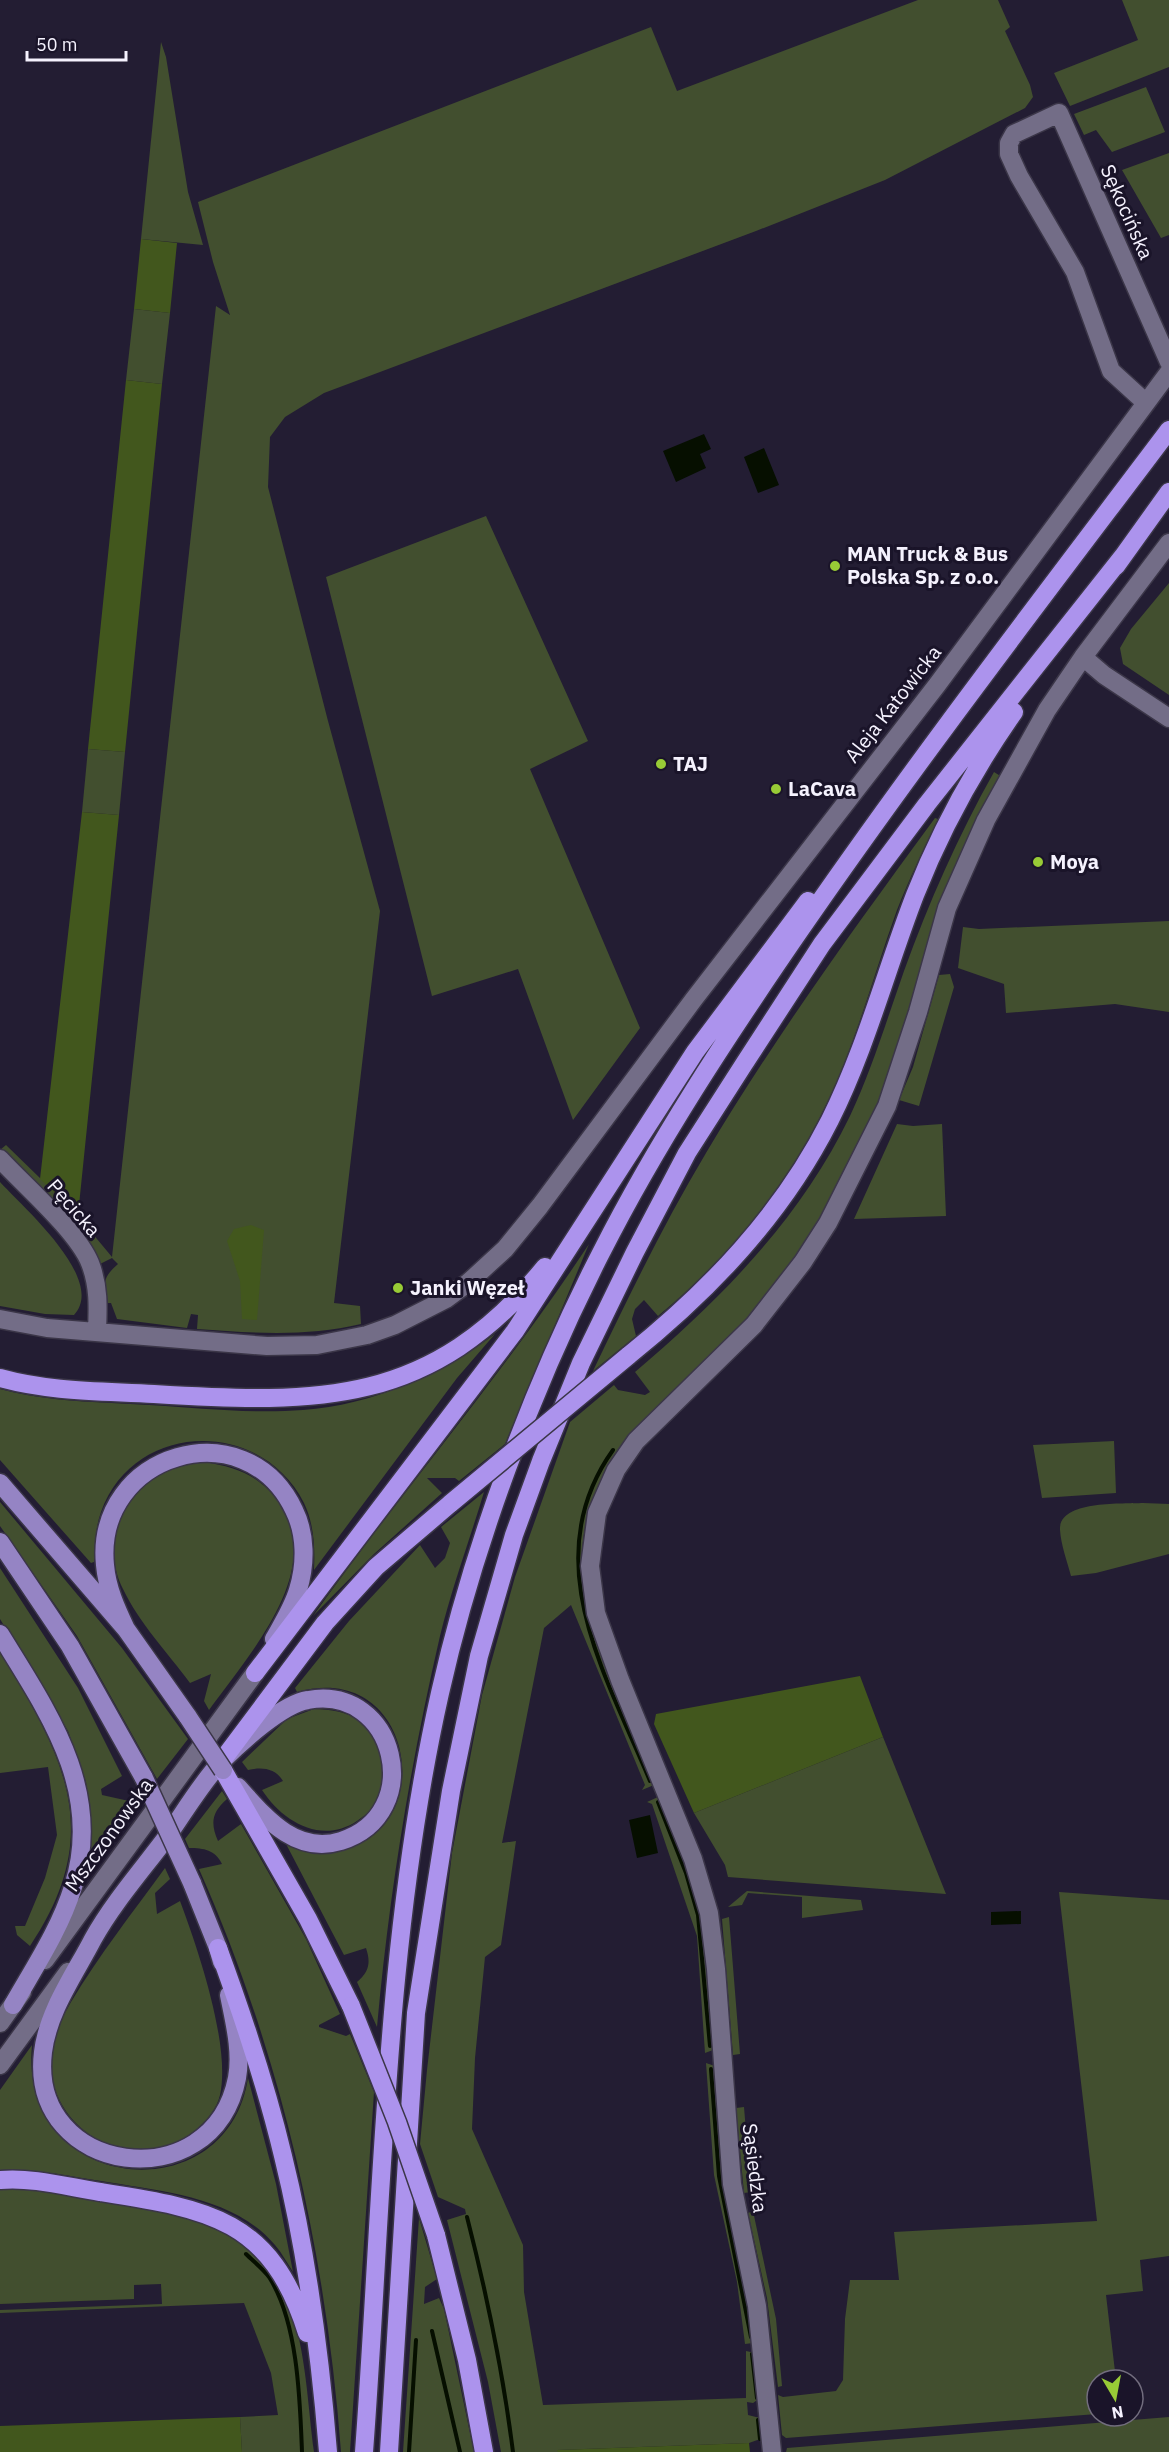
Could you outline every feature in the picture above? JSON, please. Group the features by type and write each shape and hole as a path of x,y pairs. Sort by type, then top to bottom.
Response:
{"highway":[{"path":"255,1673 515,1331 695,1052 773,945 868,831 1169,430"},
{"path":"484,2452 467,2360 436,2235 397,2122 351,2006 327,1954 250,1807 222,1766 338,1607 398,1546 708,1288 749,1242 796,1179 842,1096 915,897 956,805 999,734 1169,492"},
{"path":"389,2452 416,2013 451,1791 479,1656 514,1535 541,1461 581,1363 635,1252 687,1153 744,1064 822,944 927,804 1123,556"},
{"path":"364,2452 392,2008 425,1773 440,1693 460,1615 510,1458 600,1253 683,1107 868,831"},
{"path":"0,1378 55,1389 236,1400 308,1398 361,1389 435,1362 484,1329 510,1307 531,1284 607,1188"},
{"path":"218,1948 261,2070 284,2157 308,2277 328,2452"},
{"path":"0,2180 28,2181 166,2202 216,2217 247,2235 272,2259 297,2302 307,2332 324,2405"}],"main road":[{"path":"126,1629 111,1594 105,1564 109,1520 121,1497 141,1474 159,1463 182,1455 206,1452 227,1455 247,1462 276,1483 288,1496 302,1535 304,1553 298,1591 255,1673"},
{"path":"0,1483 126,1629 222,1766"},
{"path":"0,1542 70,1646 144,1778 192,1883 218,1948 236,2035 237,2076 232,2094 223,2115 206,2135 187,2148 155,2158 122,2158 104,2154 72,2135 52,2106 43,2074 43,2054 50,2023 97,1933 222,1766 280,1713 308,1700 325,1699 355,1707 369,1718 385,1738 392,1766 390,1792 377,1818 352,1837 333,1843 295,1839 280,1831 250,1807"},
{"path":"0,1634 59,1734 76,1779 82,1814 82,1837 74,1887 13,2005"}],"street":[{"name":"Sękocińska","path":"1145,402 1111,371 1075,272 1019,176 1009,154 1009,143 1014,134 1059,113 1169,362"},
{"name":"Aleja Katowicka","path":"0,1319 47,1328 293,1347 343,1340 395,1325 446,1299 487,1267 531,1217 937,685 1169,372"},
{"path":"1169,543 1083,657 1104,675 1169,718"},
{"name":"Sąsiedzka","path":"772,2452 759,2317 730,2176 715,1953 703,1888 596,1613 590,1566 597,1513 616,1470 636,1441 754,1325 803,1262 828,1223 887,1106 918,1012 947,908 986,820 1027,743 1083,657"},
{"name":"Pęcicka","path":"0,1159 78,1243 89,1262 97,1293 97,1331"},
{"name":"Mszczonowska","path":"0,2023 255,1673"},
{"path":"0,2065 97,1933"}],"green space":[{"path":"918,0 998,0 1010,27 1005,31 1030,85 1033,97 1025,108 885,180 756,231 324,393 285,417 270,437 268,487 380,911 334,1303 360,1306 361,1324 320,1331 259,1333 197,1329 198,1315 191,1314 187,1328 117,1319 111,1303 108,1303 105,1285 109,1273 118,1264 112,1258 100,1264 86,1239 92,1233 112,1257 216,306 230,315 213,262 198,202 651,27 677,91"},
{"path":"1122,0 1169,0 1169,67 1070,106 1054,73 1138,40"},
{"path":"161,42 166,57 188,192 203,245 141,239"},
{"path":"1146,87 1165,132 1112,152 1096,130 1084,135 1074,114"},
{"path":"1169,153 1169,235 1161,238 1122,170"},
{"path":"141,239 177,243 170,313 134,309"},
{"path":"134,309 170,313 162,384 126,380"},
{"path":"126,380 162,384 125,752 88,749"},
{"path":"486,516 588,741 530,769 640,1028 573,1120 518,969 432,996 326,577"},
{"path":"1169,583 1169,695 1123,664 1120,648 1131,629"},
{"path":"88,749 125,752 119,815 82,812"},
{"path":"994,772 1002,777 931,944 876,1113 829,1207 790,1268 750,1318 640,1426 604,1475 592,1503 584,1534 582,1560 583,1586 588,1611 603,1660 649,1764 654,1785 642,1790 645,1785 571,1605 544,1628 502,1843 516,1841 501,1945 485,1957 475,2058 472,2129 523,2245 524,2292 543,2405 746,2398 746,2351 755,2353 760,2398 753,2403 747,2402 748,2415 760,2418 763,2438 749,2443 558,2450 558,2452 501,2452 488,2382 447,2220 466,2214 465,2209 438,2197 420,2144 452,1853 482,1695 515,1577 570,1422 614,1385 618,1390 645,1395 650,1392 635,1372 728,1286 756,1255 808,1189 830,1154 850,1116 865,1080 934,895 968,820"},
{"path":"82,812 119,815 78,1215 40,1179"},
{"path":"935,818 938,819 897,910 836,1083 792,1166 773,1194 731,1246 683,1294 658,1316 644,1300 635,1309 632,1319 636,1336 593,1371 661,1233 732,1110 816,983"},
{"path":"1169,921 1169,1012 1115,1004 1006,1013 1004,984 958,968 963,927 979,929"},
{"path":"950,974 954,987 919,1106 899,1100 913,1067 939,975"},
{"path":"897,1124 913,1126 942,1124 946,1216 854,1219"},
{"path":"6,1145 78,1215 88,1228 82,1232 0,1150"},
{"path":"0,1182 42,1226 71,1264 80,1283 81,1300 74,1315 45,1314 0,1306"},
{"path":"251,1225 264,1230 257,1320 242,1319 240,1281 227,1241 234,1229"},
{"path":"589,1244 505,1444 459,1481 455,1478 427,1478 442,1493 374,1554 313,1616 523,1339"},
{"path":"495,1334 457,1378 314,1570 313,1536 304,1503 284,1475 259,1456 230,1444 199,1441 168,1446 141,1460 117,1482 101,1512 96,1531 94,1562 91,1563 0,1460 0,1389 36,1397 74,1401 245,1411 303,1410 354,1402 404,1386 452,1362"},
{"path":"1114,1441 1116,1493 1042,1498 1033,1445"},
{"path":"204,1462 247,1474 273,1495 281,1505 292,1531 294,1558 288,1585 276,1613 260,1640 209,1710 204,1701 211,1674 190,1683 145,1626 130,1602 116,1571 114,1553 121,1518 141,1487 172,1467"},
{"path":"484,1492 440,1636 419,1733 394,1879 377,2027 357,1982 368,1967 366,1948 344,1955 285,1842 317,1849 335,1850 369,1838 391,1815 401,1786 401,1754 390,1724 368,1701 337,1689 297,1692 295,1688 349,1621 420,1545 435,1568 445,1558 450,1543 441,1527"},
{"path":"0,1502 122,1648 188,1739 157,1779 77,1636 0,1526"},
{"path":"1169,1504 1169,1554 1096,1573 1071,1576 1060,1530 1062,1520 1069,1513 1093,1506"},
{"path":"0,1568 78,1688 122,1776 101,1789 102,1795 129,1801 133,1799 137,1808 86,1878 91,1837 86,1782 68,1731 0,1619"},
{"path":"0,1651 42,1725 57,1760 68,1795 71,1830 67,1866 53,1905 30,1946 17,1935 15,1926 25,1926 45,1878 57,1835 48,1767 0,1773"},
{"path":"860,1676 883,1737 694,1813 654,1724 656,1714"},
{"path":"314,1709 348,1714 364,1724 376,1741 383,1766 382,1790 373,1808 357,1821 330,1831 316,1830 291,1820 270,1801 262,1790 283,1781 280,1777 268,1769 248,1770 242,1762 287,1719"},
{"path":"883,1737 946,1894 728,1877 725,1865 694,1813"},
{"path":"222,1791 227,1799 215,1813 213,1823 218,1841 241,1824 306,1939 340,2014 319,2027 346,2036 350,2034 374,2092 350,2452 341,2452 324,2302 295,2154 254,2010 199,1869 222,1864 208,1851 189,1848 185,1839"},
{"path":"658,1797 662,1798 695,1886 705,1929 713,2050 705,2053 697,1936 652,1804 647,1802"},
{"path":"165,1868 170,1879 155,1893 157,1914 180,1901 203,1971 217,2025 221,2051 220,2095 205,2121 172,2144 145,2151 118,2148 94,2137 73,2120 58,2097 51,2070 53,2039 61,2020 82,1985"},
{"path":"747,1891 861,1900 863,1910 802,1918 802,1897 748,1893 742,1905 728,1907"},
{"path":"1059,1892 1169,1900 1169,2256 1140,2260 1143,2291 1106,2295 1115,2368 1085,2368 1085,2415 786,2438 782,2435 778,2395 783,2397 836,2391 843,2380 845,2319 850,2280 899,2280 894,2232 1097,2221"},
{"path":"729,1917 740,2054 733,2055 722,1919"},
{"path":"32,2045 36,2095 57,2132 89,2157 127,2169 167,2167 203,2152 232,2122 248,2078 276,2184 293,2272 278,2248 258,2229 239,2216 217,2206 194,2198 147,2188 38,2171 0,2170 0,2090"},
{"path":"706,2063 715,2066 753,2343 745,2344 737,2282 714,2175"},
{"path":"744,2107 751,2192 744,2193 736,2108"},
{"path":"0,2188 54,2193 165,2211 192,2218 238,2241 258,2258 275,2281 290,2309 300,2342 314,2452 242,2452 240,2417 278,2415 271,2373 244,2303 0,2313 0,2310 162,2304 161,2284 134,2285 134,2299 0,2304"},
{"path":"753,2211 776,2319 782,2386 778,2387 767,2298 748,2213"},
{"path":"419,2218 437,2279 425,2287 424,2304 439,2298 444,2309 474,2452 403,2452"},
{"path":"240,2417 242,2452 0,2452 0,2426"},
{"path":"1169,2417 1169,2452 786,2452 787,2448 1085,2424 1085,2428 1145,2428 1145,2419"},
{"path":"749,2443 750,2452 558,2452 557,2450"}],"shaded area":[{"path":"704,434 711,449 700,454 706,468 676,482 663,451"},
{"path":"764,448 779,485 758,493 744,457"},
{"path":"650,1815 658,1853 637,1858 629,1820"},
{"path":"1021,1911 1021,1924 991,1925 991,1912"}],"waterway":[{"path":"613,1450 590,1491 580,1533 579,1575 586,1617 598,1658 650,1781"},
{"path":"658,1802 686,1873 698,1915 710,2046"},
{"path":"711,2069 719,2176 751,2337"},
{"path":"467,2217 494,2334 513,2452"},
{"path":"246,2254 269,2277 279,2295 286,2316 296,2362 302,2452"},
{"path":"432,2331 460,2452"},
{"path":"409,2452 416,2340"},
{"path":"752,2354 757,2398"},
{"path":"758,2420 760,2439"}],"place":[{"name":"MAN Truck & Bus Polska Sp. z o.o.","path":"835,566"},
{"name":"TAJ","path":"661,764"},
{"name":"LaCava","path":"776,789"},
{"name":"Moya","path":"1038,862"},
{"name":"Janki Węzeł","path":"398,1288"}]}
